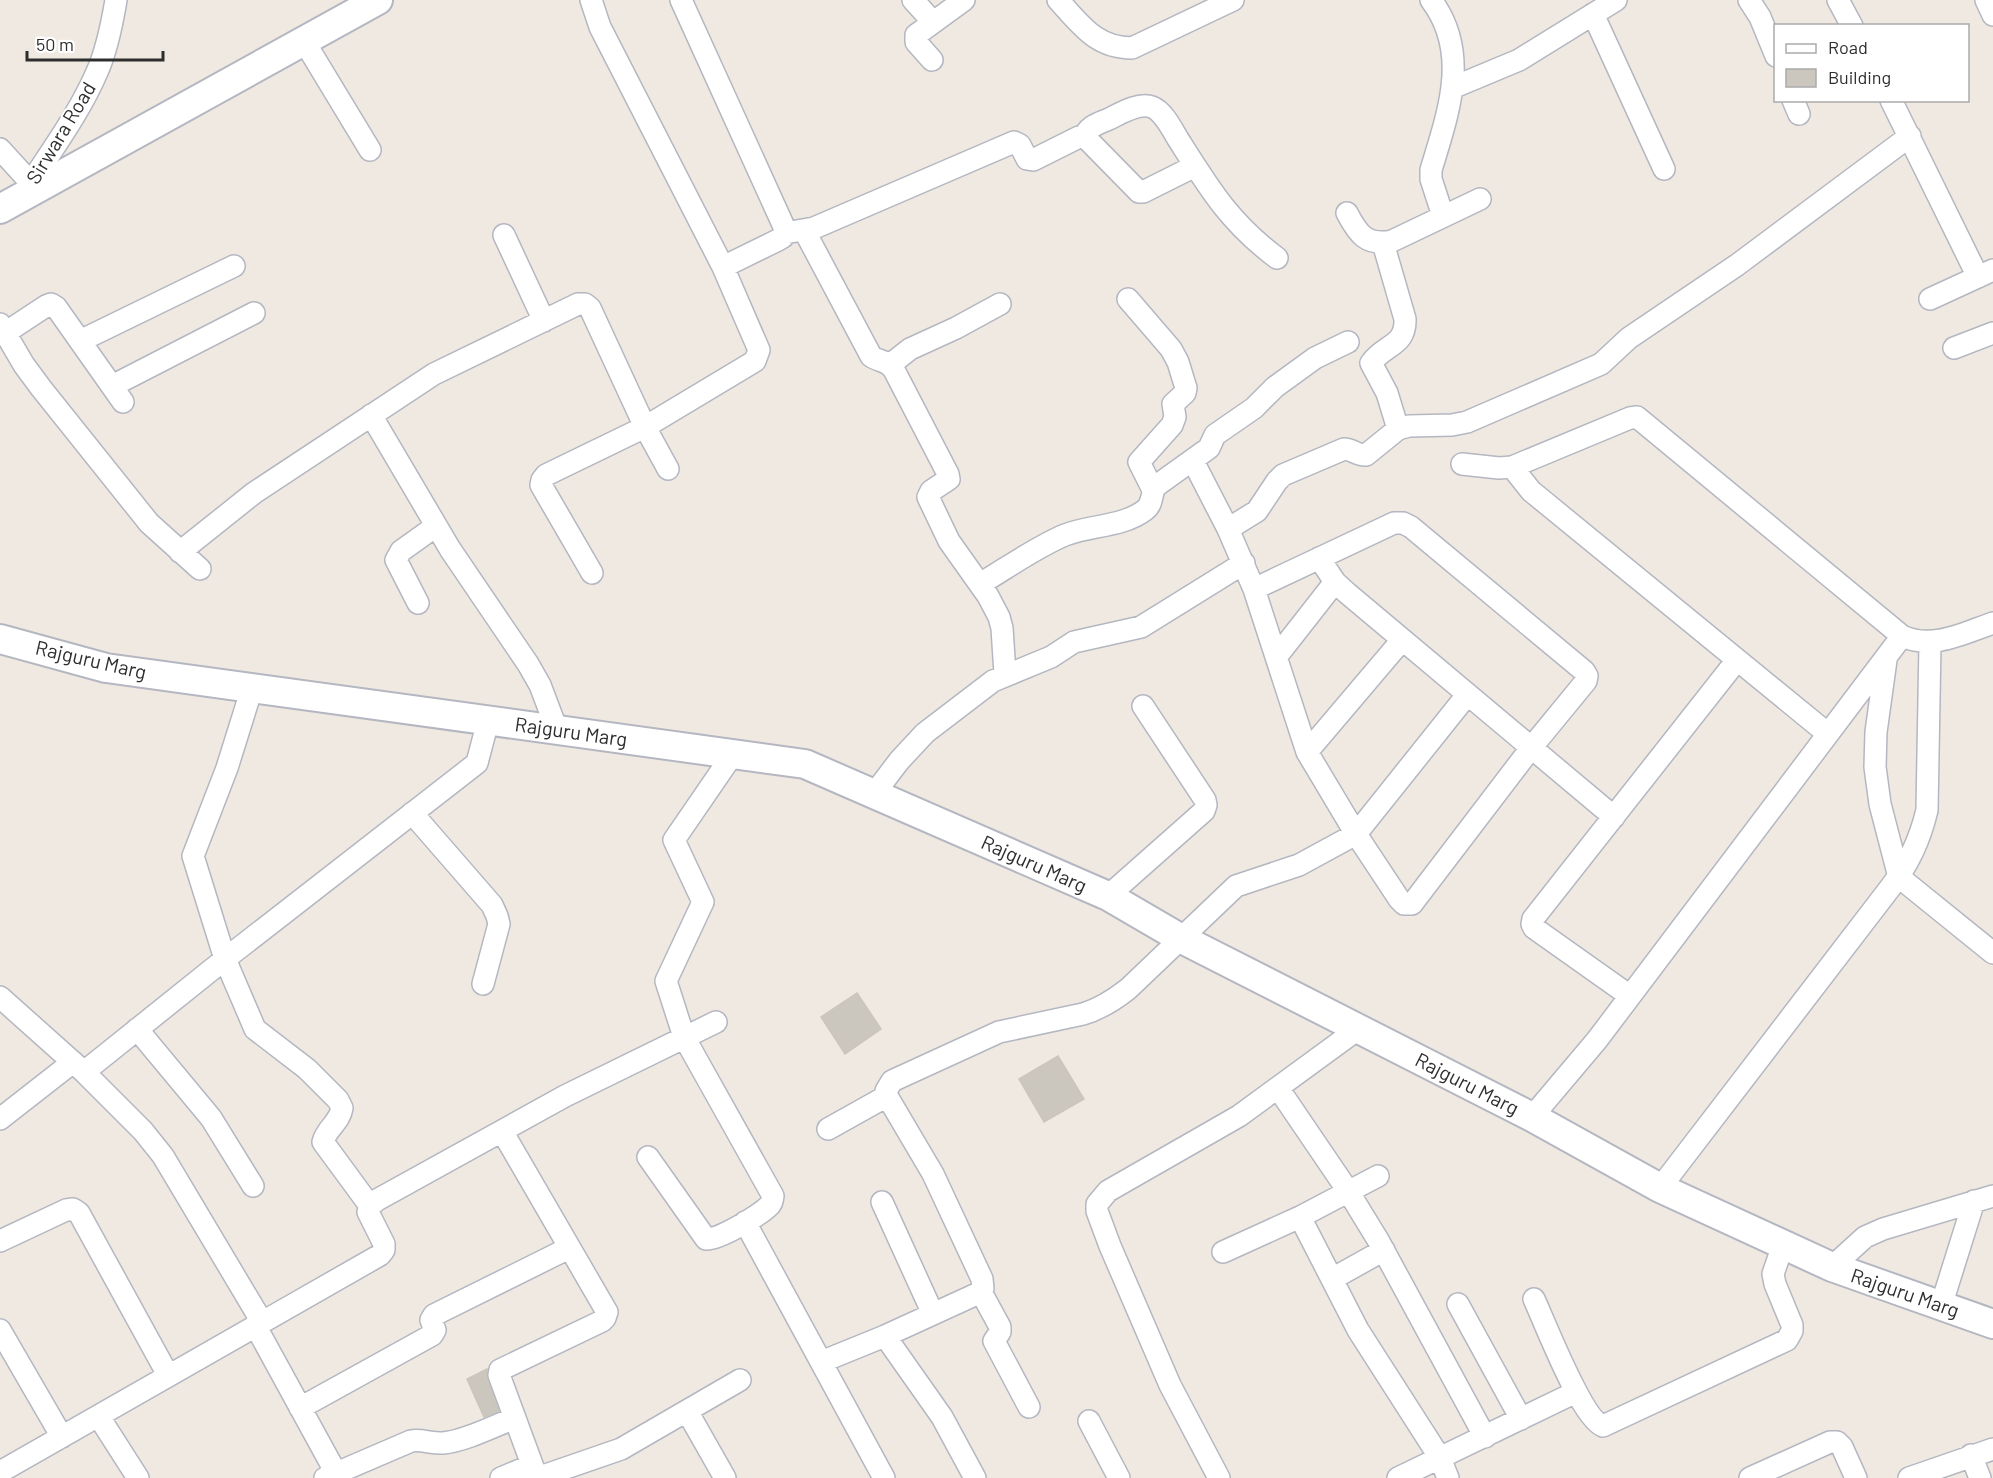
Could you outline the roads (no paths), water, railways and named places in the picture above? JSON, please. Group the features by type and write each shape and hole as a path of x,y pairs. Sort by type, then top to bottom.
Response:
{"street":[{"name":"Sirwara Road","path":"18,196 84,100 93,83 99,69 116,0"},
{"path":"0,149 18,196 378,0"},
{"path":"591,0 600,27 723,267 759,350 755,361 645,427 546,475 542,480 541,485 591,573"},
{"path":"681,0 782,220 794,231 871,356 891,364 949,477 946,482 931,491 928,497 949,541 980,584 999,617 1002,628 1005,675"},
{"path":"913,0 933,22"},
{"path":"932,60 915,38 916,35 964,0"},
{"path":"1058,0 1079,24 1100,42 1115,48 1132,48 1233,0"},
{"path":"1431,0 1444,20 1449,33 1452,87 1447,117 1431,170 1431,179 1443,216"},
{"path":"1452,87 1519,60 1616,0"},
{"path":"1749,0 1760,17 1774,51"},
{"path":"1838,0 1851,24"},
{"path":"1986,0 1993,15"},
{"path":"1593,14 1664,169"},
{"path":"304,41 370,150"},
{"path":"1892,102 1986,274 1930,299"},
{"path":"1084,137 1092,126 1131,109 1149,106 1158,110 1217,200 1244,231 1277,258"},
{"path":"1228,529 1257,511 1283,475 1344,449 1366,455 1398,429 1409,426 1447,426 1467,422 1601,364 1629,338 1737,265 1910,136"},
{"path":"723,267 794,231 814,228 1014,142 1020,145 1027,159 1033,160 1079,137 1084,137 1139,192 1195,166"},
{"path":"1347,213 1355,229 1362,236 1383,243 1392,241 1480,199"},
{"path":"504,235 544,321"},
{"path":"1383,243 1406,319 1406,329 1403,336 1371,363 1387,393 1398,429"},
{"path":"80,341 234,266"},
{"path":"980,584 1065,535 1128,519 1138,515 1151,504 1153,490 1139,462 1172,424 1175,417 1173,404 1185,393 1186,388 1178,362 1171,350 1128,299"},
{"path":"200,569 149,523 41,388 2,328 51,304 56,307 117,394 254,313"},
{"path":"180,552 254,493 434,374 578,304 585,304 590,308 645,427 668,469"},
{"path":"891,364 910,349 1000,304"},
{"path":"1954,348 1993,333"},
{"path":"1153,490 1193,461 1211,445 1215,435 1254,408 1275,387 1315,358 1348,342"},
{"path":"371,415 436,526 534,674 557,730"},
{"path":"1462,464 1512,467 1637,417 1902,636 1912,641 1930,643 1993,624"},
{"path":"1193,461 1244,563 1277,656 1307,752 1356,834 1399,899 1404,904 1412,904 1531,748 1586,681 1587,676 1584,671 1411,527 1403,523 1394,523 1254,589"},
{"path":"1512,467 1531,491 1828,734"},
{"path":"418,603 396,560 397,555 436,526"},
{"path":"1319,558 1335,582 1614,817"},
{"path":"874,794 924,733 993,681 1051,657 1074,642 1142,627 1244,563"},
{"path":"1277,656 1335,582"},
{"path":"1532,1118 1578,1065 1902,636"},
{"name":"Rajguru Marg","path":"0,639 106,668 805,765 1108,896 1180,938 1532,1118 1660,1188 1832,1267 1993,1324"},
{"path":"1307,752 1402,640"},
{"path":"1660,1188 1899,878 1918,843 1927,810 1930,643"},
{"path":"1886,657 1876,732 1875,767 1880,804 1899,878 1993,953"},
{"path":"1630,996 1534,928 1533,920 1737,660"},
{"path":"252,688 227,768 193,856 225,959 255,1029 307,1069 338,1100 342,1108 341,1116 322,1142 370,1206"},
{"path":"1029,1407 994,1341 1000,1332 1000,1327 981,1292 982,1279 933,1174 887,1096 886,1090 892,1081 999,1032 1083,1014 1100,1007 1128,989 1236,886 1299,865 1356,834 1467,695"},
{"path":"1108,896 1204,811 1206,805 1205,800 1143,706"},
{"path":"0,1119 137,1029 477,763 488,721"},
{"path":"648,1157 706,1239 715,1238 769,1206 773,1196 684,1037 666,981 703,902 674,840 733,754"},
{"path":"412,813 492,906 497,916 499,924 483,984"},
{"path":"5,1010 78,1067 143,1131 163,1156 259,1324 331,1476 411,1441 451,1442 515,1418"},
{"path":"0,1472 380,1255 384,1250 384,1244 368,1212 370,1206 378,1200 565,1096 716,1022"},
{"path":"137,1029 211,1118 253,1186"},
{"path":"1219,1478 1159,1361 1110,1246 1097,1211 1097,1204 1108,1191 1226,1125 1358,1029"},
{"path":"1278,1088 1348,1191 1384,1250 1485,1437"},
{"path":"828,1129 887,1096"},
{"path":"502,1131 606,1312 602,1321 500,1370 499,1375 535,1474"},
{"path":"1223,1252 1300,1217 1378,1176"},
{"path":"1832,1267 1865,1238 1883,1229 1984,1198"},
{"path":"1941,1306 1984,1198"},
{"path":"882,1202 933,1314"},
{"path":"0,1241 66,1210 73,1209 79,1213 168,1376"},
{"path":"1300,1217 1358,1329 1444,1468"},
{"path":"744,1222 884,1478"},
{"path":"1534,1299 1576,1392 1593,1419 1598,1425 1603,1426 1787,1340 1792,1331 1792,1325 1773,1274 1783,1245"},
{"path":"300,1408 432,1335 435,1330 431,1320 434,1315 569,1248"},
{"path":"1332,1279 1384,1250"},
{"path":"821,1362 885,1336 981,1292"},
{"path":"1458,1304 1521,1419"},
{"path":"0,1330 62,1437"},
{"path":"885,1336 938,1410 975,1478"},
{"path":"501,1478 535,1474 621,1449 740,1380"},
{"path":"1398,1478 1444,1468 1485,1437 1576,1392"},
{"path":"687,1411 725,1478"},
{"path":"99,1417 138,1478"},
{"path":"1089,1421 1119,1478"},
{"path":"1750,1478 1830,1442 1838,1442 1842,1447 1856,1478"},
{"path":"1910,1478 1993,1449"},
{"path":"1971,1455 1980,1478"}]}
